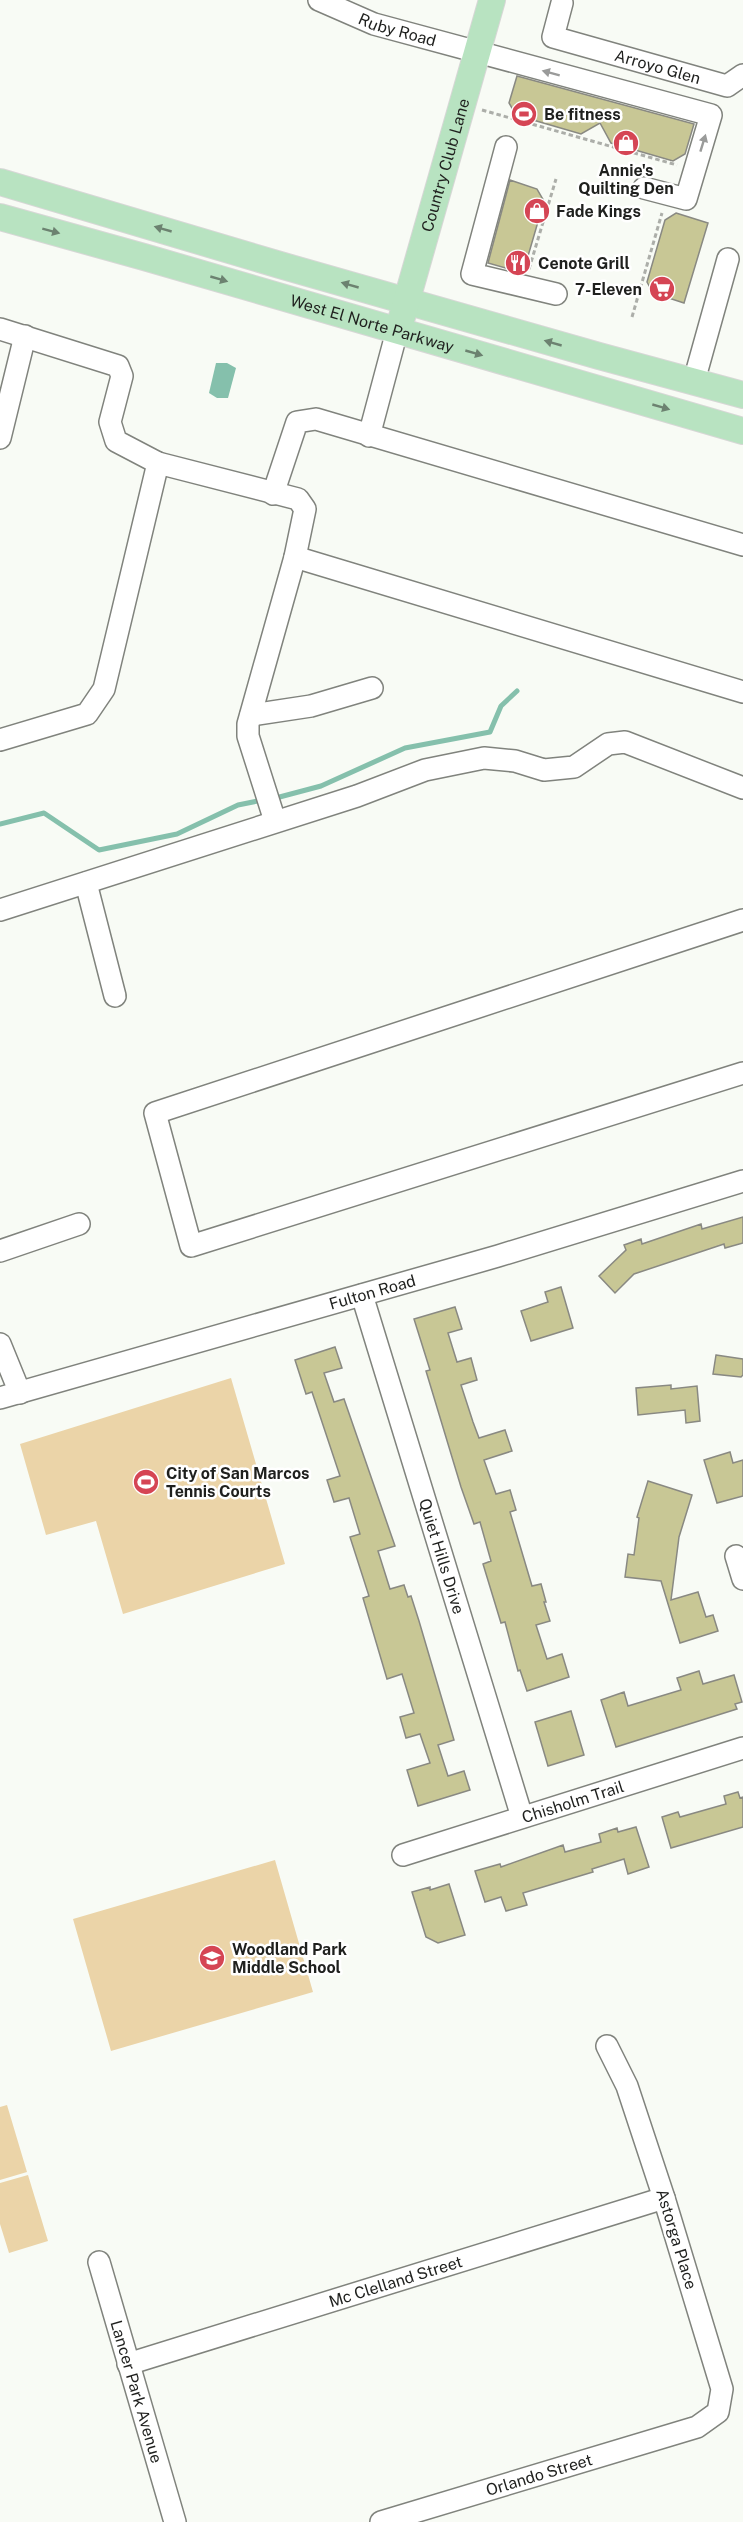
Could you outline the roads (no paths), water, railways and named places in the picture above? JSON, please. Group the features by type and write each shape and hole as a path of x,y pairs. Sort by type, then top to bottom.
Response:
{"main road":[{"name":"Country Club Lane","path":"398,331 492,0"},
{"name":"West El Norte Parkway","path":"0,182 406,301 743,395"},
{"name":"West El Norte Parkway","path":"0,217 743,431"}],"street":[{"name":"Ruby Road","path":"319,0 374,24 711,115 686,200 644,188"},
{"name":"Arroyo Glen","path":"562,3 553,37 727,86 743,75"},
{"path":"506,147 472,274 556,294"},
{"path":"694,381 728,259"},
{"path":"0,329 118,366 122,376 110,423 116,441 158,463 298,499 305,509 295,557 250,715 248,736 270,806"},
{"path":"369,436 398,331"},
{"path":"0,438 25,336"},
{"path":"273,494 297,422 316,419 743,545"},
{"path":"0,740 87,714 104,689 158,463"},
{"path":"295,557 743,692"},
{"path":"250,715 311,706 372,688"},
{"path":"0,910 86,883 270,806 357,796 425,770 484,759 515,761 544,770 574,767 608,744 626,742 743,788"},
{"path":"86,883 115,996"},
{"path":"743,920 155,1113 190,1246 743,1073"},
{"name":"Fulton Road","path":"10,1396 362,1295 743,1181"},
{"path":"0,1251 80,1224"},
{"name":"Quiet Hills Drive","path":"362,1295 522,1817"},
{"path":"0,1344 10,1396"},
{"path":"736,1556 743,1579"},
{"name":"Chisholm Trail","path":"403,1855 743,1748"},
{"name":"Astorga Place","path":"607,2046 627,2086 722,2389 718,2412 697,2427"},
{"name":"Mc Clelland Street","path":"128,2364 664,2198"},
{"name":"Lancer Park Avenue","path":"99,2262 175,2522"},
{"name":"Orlando Street","path":"381,2522 697,2427"}],"waterway":[{"path":"272,799 321,786 405,748 490,732 501,706 517,691"},
{"path":"0,824 44,813 99,850 177,834 238,805 263,800"}],"place":[{"name":"Be fitness","path":"524,114"},
{"name":"Annie's Quilting Den","path":"626,143"},
{"name":"Fade Kings","path":"537,211"},
{"name":"Cenote Grill","path":"518,263"},
{"name":"7-Eleven","path":"662,289"},
{"name":"City of San Marcos Tennis Courts","path":"146,1482"},
{"name":"Woodland Park Middle School","path":"212,1958"}]}
